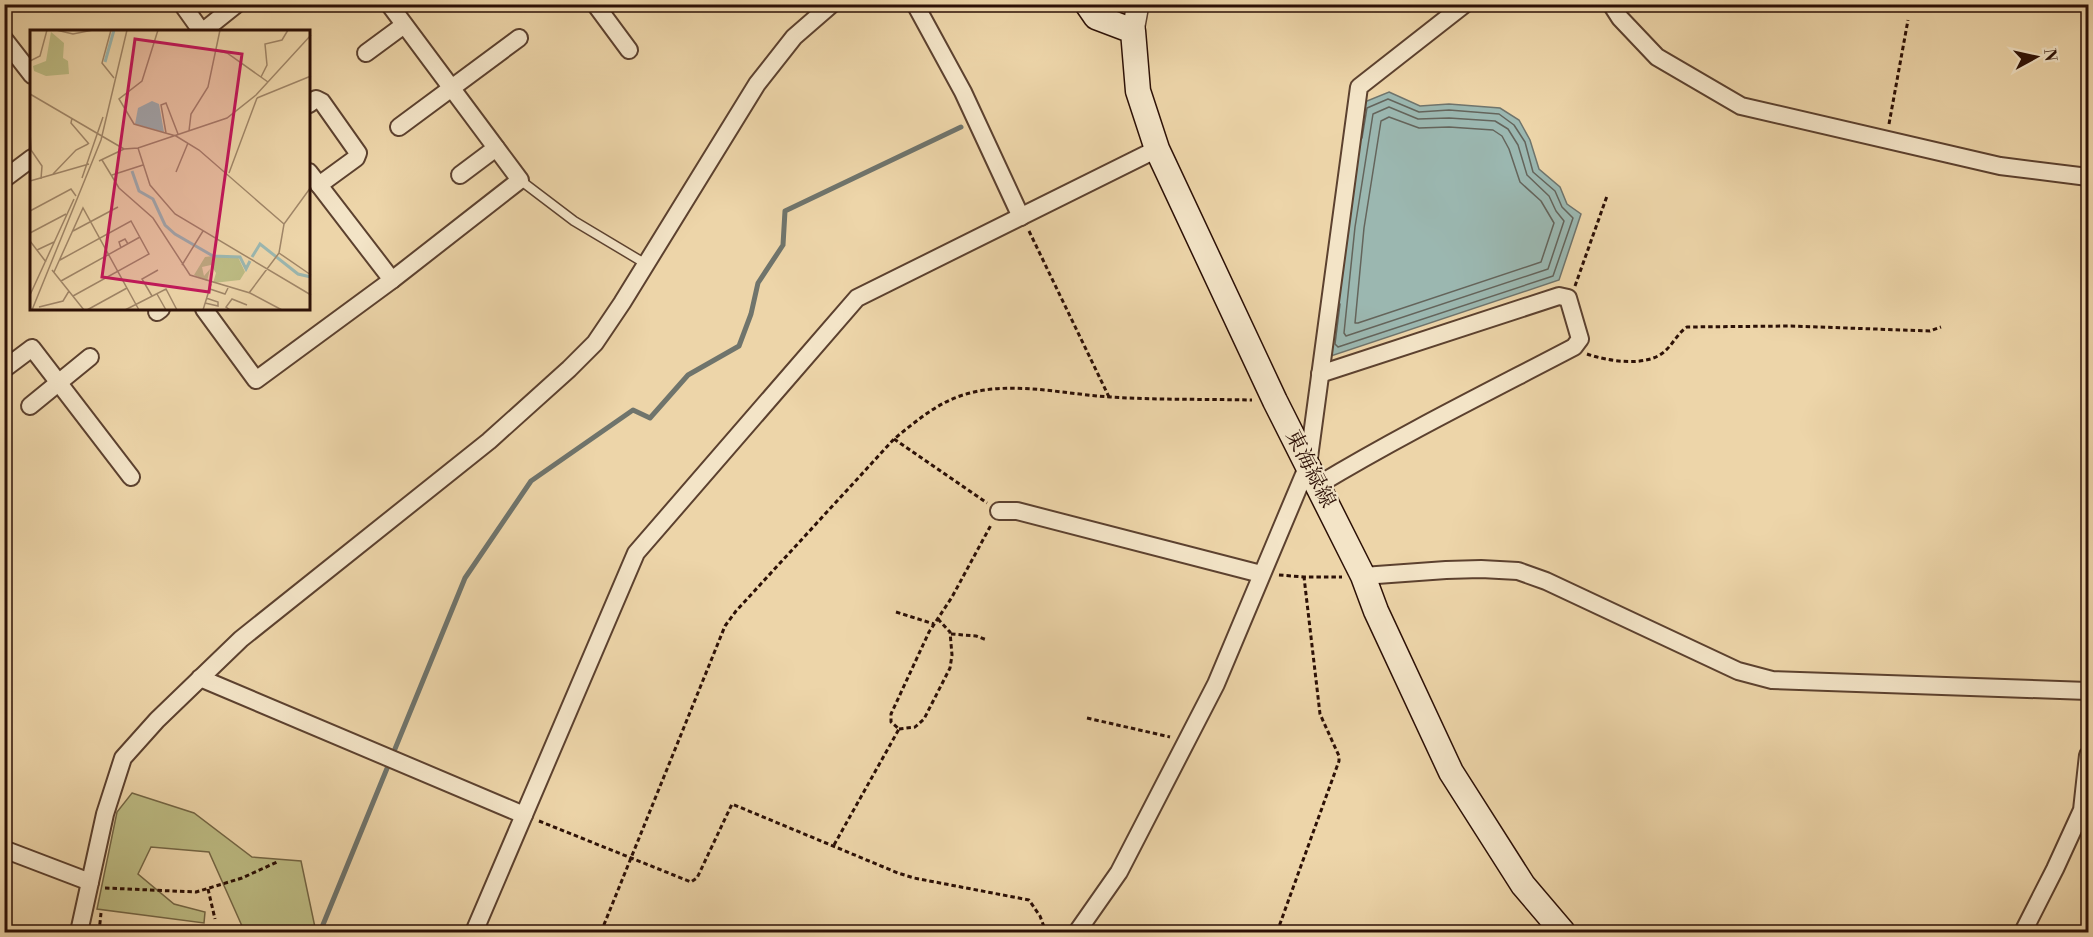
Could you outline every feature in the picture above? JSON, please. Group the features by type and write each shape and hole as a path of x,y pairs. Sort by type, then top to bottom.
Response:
{"main road":[{"path":"1087,4 1096,17 1132,32"},
{"name":"東海緑線","path":"1132,32 1138,91 1157,149 1275,401 1363,576 1376,611 1451,772 1523,885 1563,933"}],"street":[{"path":"182,4 201,30"},
{"path":"204,30 237,4"},
{"path":"205,310 256,380 392,280 520,180 389,4"},
{"path":"595,4 629,50"},
{"path":"79,933 97,885 105,814 123,758 157,720 241,639 489,441 595,343 757,84 794,38 832,4"},
{"path":"915,4 963,92 1021,217"},
{"path":"1132,32 1138,4"},
{"path":"1077,933 1119,872 1187,742 1216,684 1289,513 1313,475 1320,374 1359,87 1465,4"},
{"path":"1611,4 1620,18 1658,57 1741,106 2000,166 2088,177"},
{"path":"366,53 404,25"},
{"path":"399,127 519,38"},
{"path":"4,39 30,72"},
{"path":"310,103 316,99 322,102 358,153 356,158 314,178 392,280"},
{"path":"460,176 496,148"},
{"path":"474,933 636,554 857,298 1157,149"},
{"path":"4,179 30,160"},
{"path":"1313,475 1418,429 1574,347 1580,339 1568,298 1559,296 1320,374"},
{"path":"4,369 32,348 130,477"},
{"path":"30,406 90,357"},
{"path":"999,511 1017,511 1262,572"},
{"path":"1363,576 1446,570 1518,572 1546,581 1738,671 1772,680 2088,691"},
{"path":"200,678 524,814"},
{"path":"2023,933 2082,810 2088,755"},
{"path":"6,850 97,885"}],"lane":[{"path":"520,180 574,221 646,264"}],"path":[{"path":"1884,138 1888,128 1908,20"},
{"path":"1568,298 1574,290 1607,196"},
{"path":"1021,217 1109,397"},
{"path":"1574,347 1599,358 1618,361 1638,360 1655,358 1664,352 1687,327 1791,326 1930,331 1941,327"},
{"path":"601,933 725,626 736,610 894,439 919,418 941,404 981,390 1016,389 1109,397 1275,401"},
{"path":"894,439 999,511 935,624 891,714 891,722 899,729 915,727 919,724 952,662 950,633 938,619"},
{"path":"1262,572 1304,577 1363,576"},
{"path":"1277,933 1339,761 1339,756 1320,714 1304,577"},
{"path":"896,612 935,624"},
{"path":"950,633 976,636 987,640"},
{"path":"1087,718 1187,742"},
{"path":"834,845 899,729"},
{"path":"524,814 632,860 695,882 732,804 915,878 1029,900 1040,916 1046,933"},
{"path":"97,885 196,892 242,878 277,862"},
{"path":"208,889 215,919"}],"shaded area":[{"path":"132,793 194,813 252,857 301,861 316,932 240,932 242,926 209,852 151,847 138,874 174,904 205,912 204,923 97,909 117,812"}],"water":[{"path":"1389,92 1420,106 1449,104 1500,108 1519,120 1530,140 1539,169 1560,187 1567,204 1581,214 1559,280 1328,357 1362,103"}],"waterway":[{"path":"320,932 465,578 531,481 633,410 650,418 688,375 739,346 751,314 758,283 783,245 785,211 961,127"}]}
